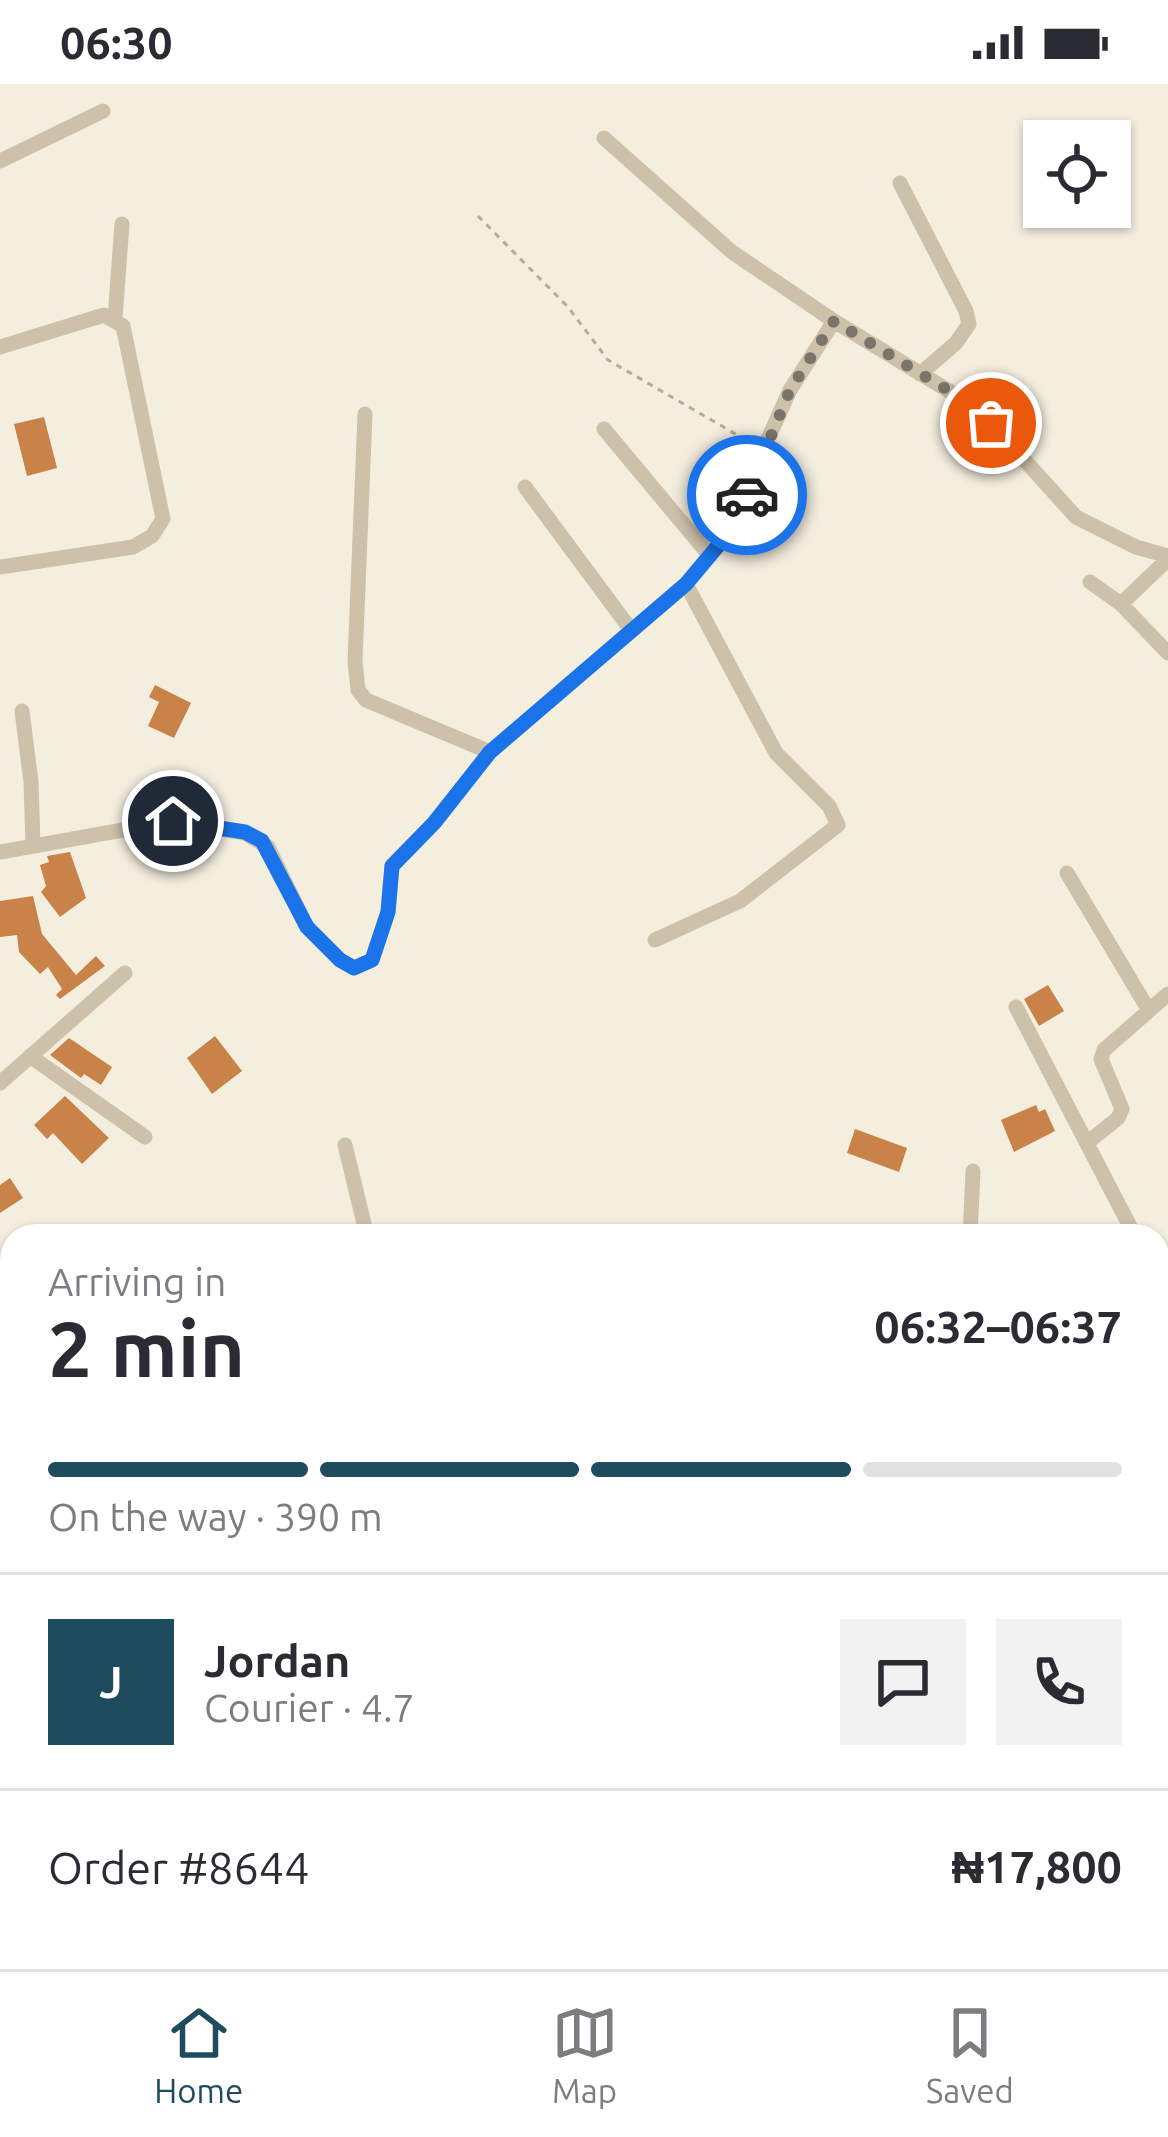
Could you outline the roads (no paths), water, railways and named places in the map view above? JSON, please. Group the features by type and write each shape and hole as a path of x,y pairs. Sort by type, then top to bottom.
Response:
{"street":[{"path":"0,160 103,111"},
{"path":"604,138 732,252 959,397 991,423 1076,518 1168,558 1120,604"},
{"path":"900,183 969,324 956,343 920,374"},
{"path":"115,318 122,224"},
{"path":"0,347 104,315 123,326 164,520 152,536 133,547 0,567"},
{"path":"0,852 173,821 245,832 268,847 307,927 354,968 372,960 388,912 392,866 434,823 490,752 686,584 737,523 790,390 834,321"},
{"path":"365,414 355,661 358,690 366,700 490,752"},
{"path":"604,429 710,556"},
{"path":"525,487 631,630"},
{"path":"1090,582 1120,604 1168,652"},
{"path":"655,940 740,901 838,825 829,806 776,753 686,584"},
{"path":"22,711 33,845"},
{"path":"1066,872 1148,1009"},
{"path":"0,1084 125,973"},
{"path":"1087,1143 1118,1118 1121,1109 1100,1059 1104,1050 1168,994"},
{"path":"1016,1007 1129,1224"},
{"path":"30,1056 145,1137"},
{"path":"345,1145 364,1224"},
{"path":"971,1224 973,1171"}]}
